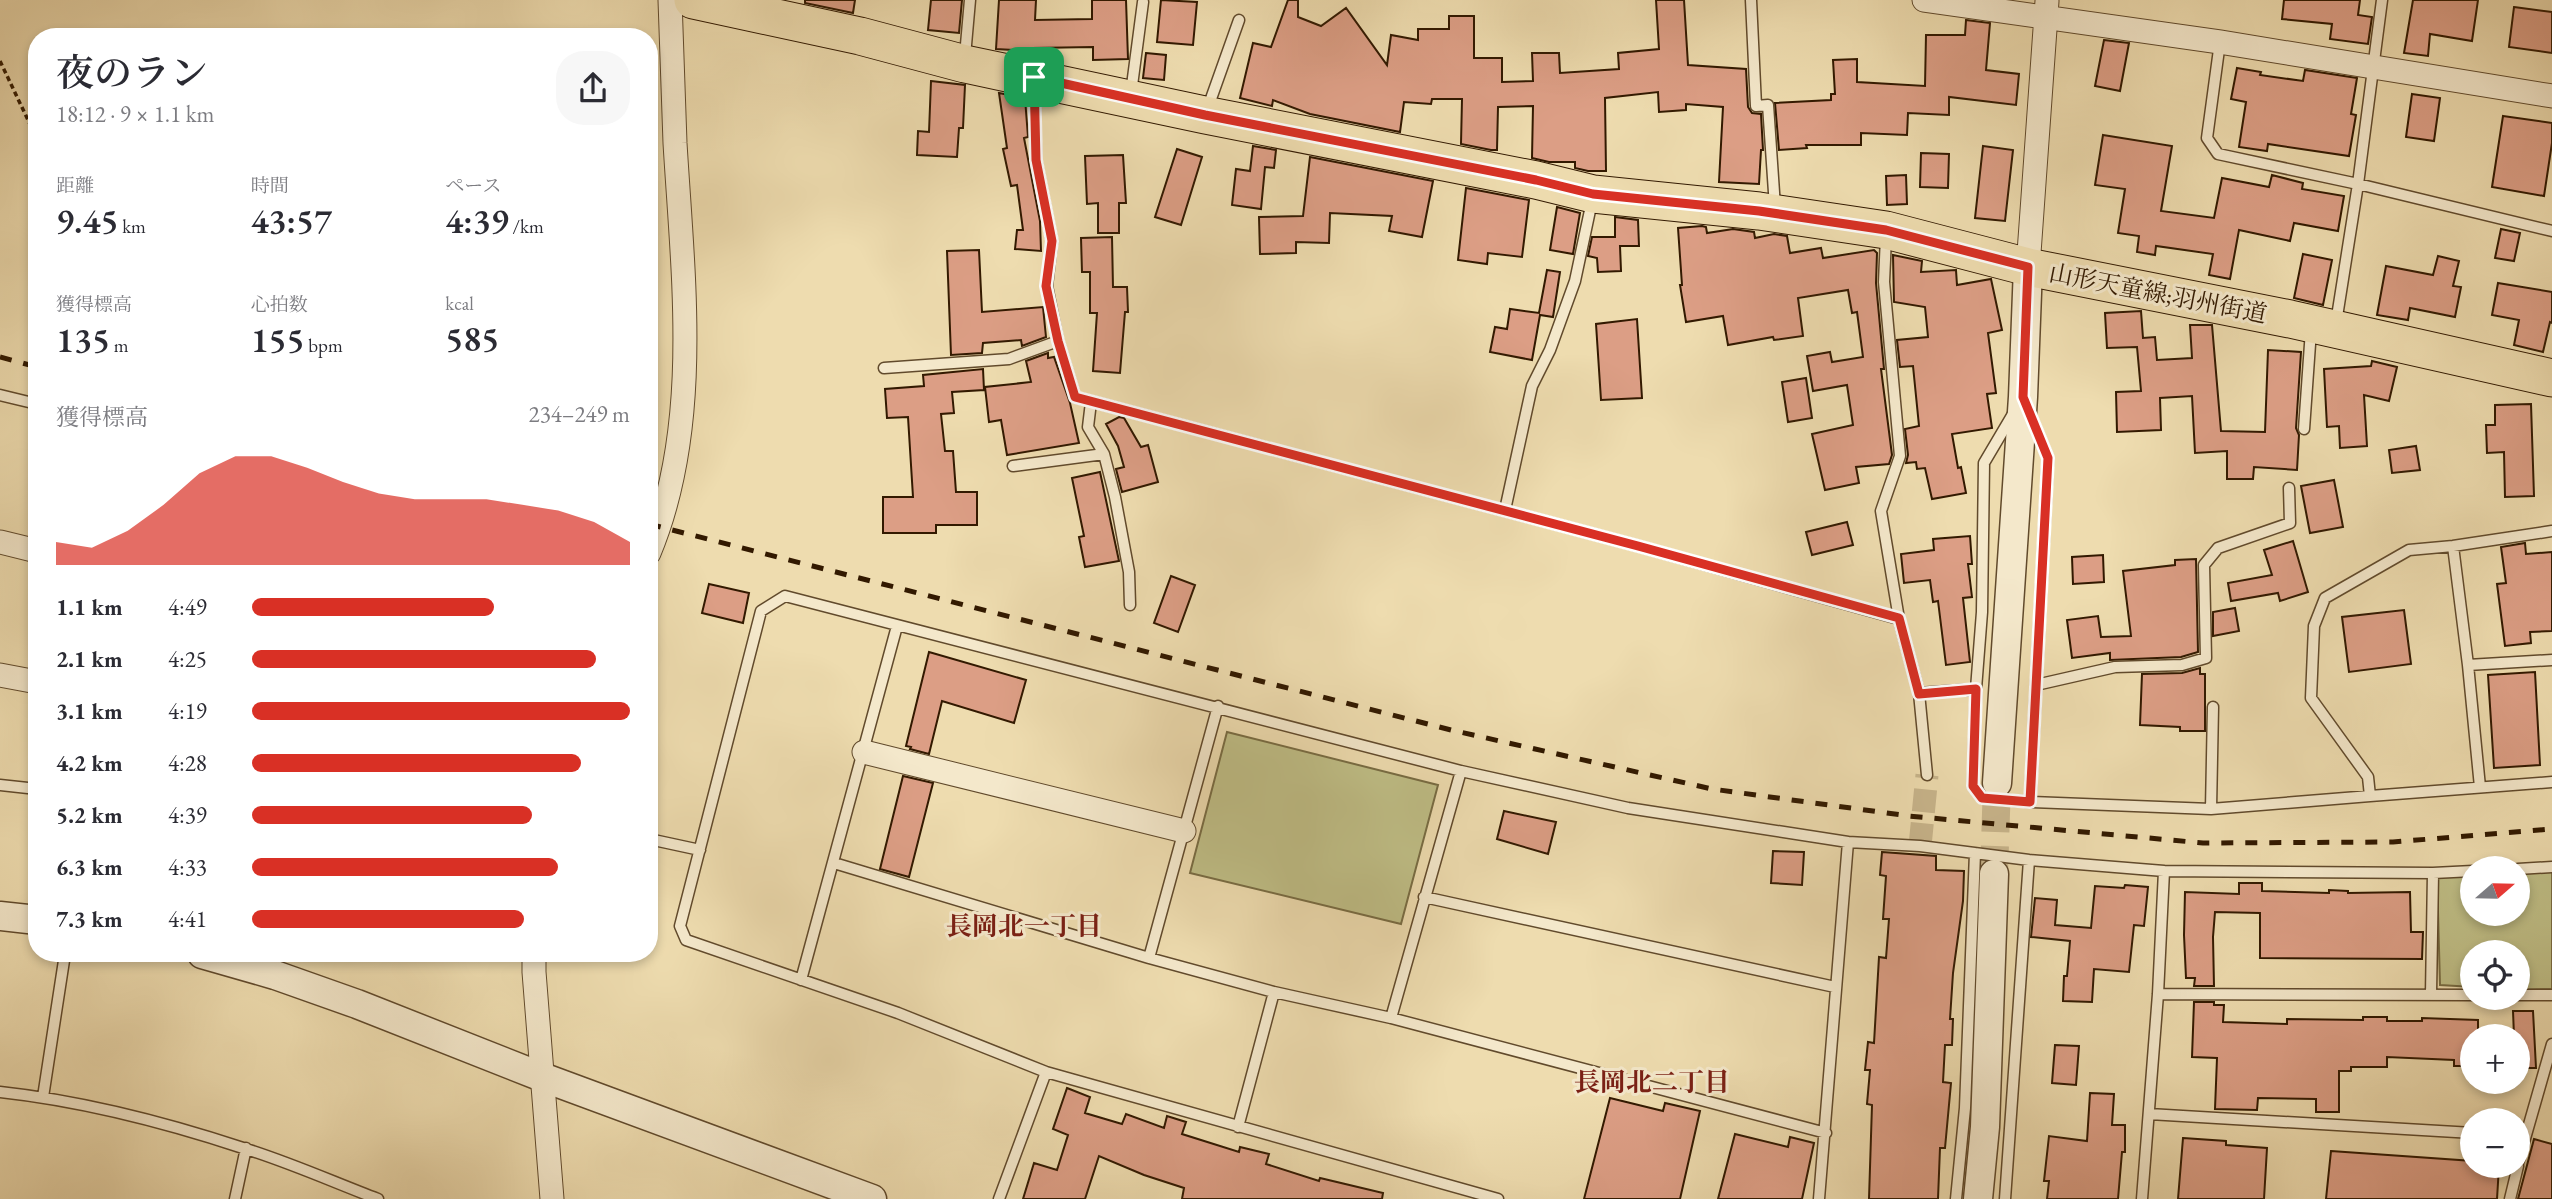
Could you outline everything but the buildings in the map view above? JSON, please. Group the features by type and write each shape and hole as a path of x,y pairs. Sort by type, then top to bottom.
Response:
{"main road":[{"name":"山形天童線;羽州街道","path":"693,0 860,36 965,64 1205,115 1536,180 1593,194 1775,213 1886,230 2028,267 2323,326 2552,378"}],"street":[{"path":"658,532 674,472 685,353 684,274 675,142 670,0"},
{"path":"1924,0 2046,8 2220,42 2552,96"},
{"path":"1997,783 2046,8"},
{"path":"0,542 28,549"},
{"path":"0,675 28,680"},
{"path":"864,752 1184,831"},
{"path":"1978,1199 1985,1127 1994,874"},
{"path":"0,916 28,919"},
{"path":"230,962 357,1004 542,1077 872,1199"},
{"path":"534,962 552,1199"}],"lane":[{"path":"965,64 970,0"},
{"path":"1751,0 1755,106 1768,105 1775,213"},
{"path":"2304,429 2323,326 2358,184 2382,0"},
{"path":"1130,99 1143,2"},
{"path":"1205,115 1239,20"},
{"path":"2220,42 2207,138 2218,154 2358,184 2552,231"},
{"path":"1034,77 1036,160 1052,241 1046,286 1058,341 1075,397 1505,510 1899,618"},
{"path":"1505,510 1532,386 1550,350 1575,281 1593,194"},
{"path":"1886,230 1884,282 1900,456 1881,511 1899,618 1919,694 1927,775"},
{"path":"884,368 1009,359 1058,341"},
{"path":"0,395 28,402"},
{"path":"2023,397 2048,458 2030,802"},
{"path":"2023,397 1984,463 1982,612 1973,786 1982,798 2211,809 2552,782"},
{"path":"1091,402 1088,427 1104,454 1115,497 1129,572 1130,605"},
{"path":"1013,466 1104,454"},
{"path":"2036,685 2115,667 2182,665 2206,658 2204,565 2218,548 2290,523 2289,488"},
{"path":"2370,796 2368,777 2311,698 2314,626 2325,598 2409,550 2453,547 2552,531"},
{"path":"2453,547 2480,787"},
{"path":"1498,1199 1046,1072 898,1013 686,940 680,926 761,611 785,596 1461,771 1628,808 1848,842 1920,846 2029,860 2164,871 2460,872"},
{"path":"801,980 897,626"},
{"path":"2468,665 2552,660"},
{"path":"1919,694 1976,689"},
{"path":"1149,958 1217,706"},
{"path":"2211,809 2213,708"},
{"path":"1391,1018 1461,771"},
{"path":"0,785 28,788"},
{"path":"658,841 700,850"},
{"path":"1819,1199 1848,842"},
{"path":"1956,1199 1965,1108 1975,853"},
{"path":"2005,1199 2029,860"},
{"path":"834,863 1149,958 1274,992 1391,1018 1826,1133"},
{"path":"2530,868 2552,867"},
{"path":"2142,1199 2158,994 2164,871"},
{"path":"2431,994 2433,873"},
{"path":"1424,897 1835,987"},
{"path":"43,1097 64,962"},
{"path":"1238,1126 1274,992"},
{"path":"2158,994 2460,995"},
{"path":"2530,995 2552,995"},
{"path":"2530,1111 2552,1044"},
{"path":"999,1199 1046,1072"},
{"path":"0,1092 43,1097 135,1116 246,1148 377,1199"},
{"path":"2149,1114 2460,1132"},
{"path":"235,1199 246,1148"},
{"path":"2510,1199 2515,1178"}],"path":[{"path":"0,61 28,120"}],"shaded area":[{"path":"1227,732 1438,785 1401,924 1190,873"},
{"path":"2530,869 2552,869 2552,989 2530,990 2530,940 2460,940 2460,986 2440,985 2437,875 2460,873 2460,926 2530,926"}],"tunnel":[{"path":"1920,846 1927,775"},
{"path":"1994,874 1997,783"}],"railway":[{"path":"0,357 28,365"},
{"path":"658,526 1451,730 1712,789 1909,816 2203,843 2393,842 2552,829"}],"district":[{"name":"長岡北一丁目","path":"1024,926"},
{"name":"長岡北二丁目","path":"1652,1082"}],"route":[{"path":"1034,77 1205,115 1536,180 1593,194 1759,211 1886,230 2028,267 2023,397 2048,458 2030,802 1982,798 1973,786 1976,689 1919,694 1899,618 1075,397 1058,341 1046,286 1052,241 1036,160 1034,77"}]}
